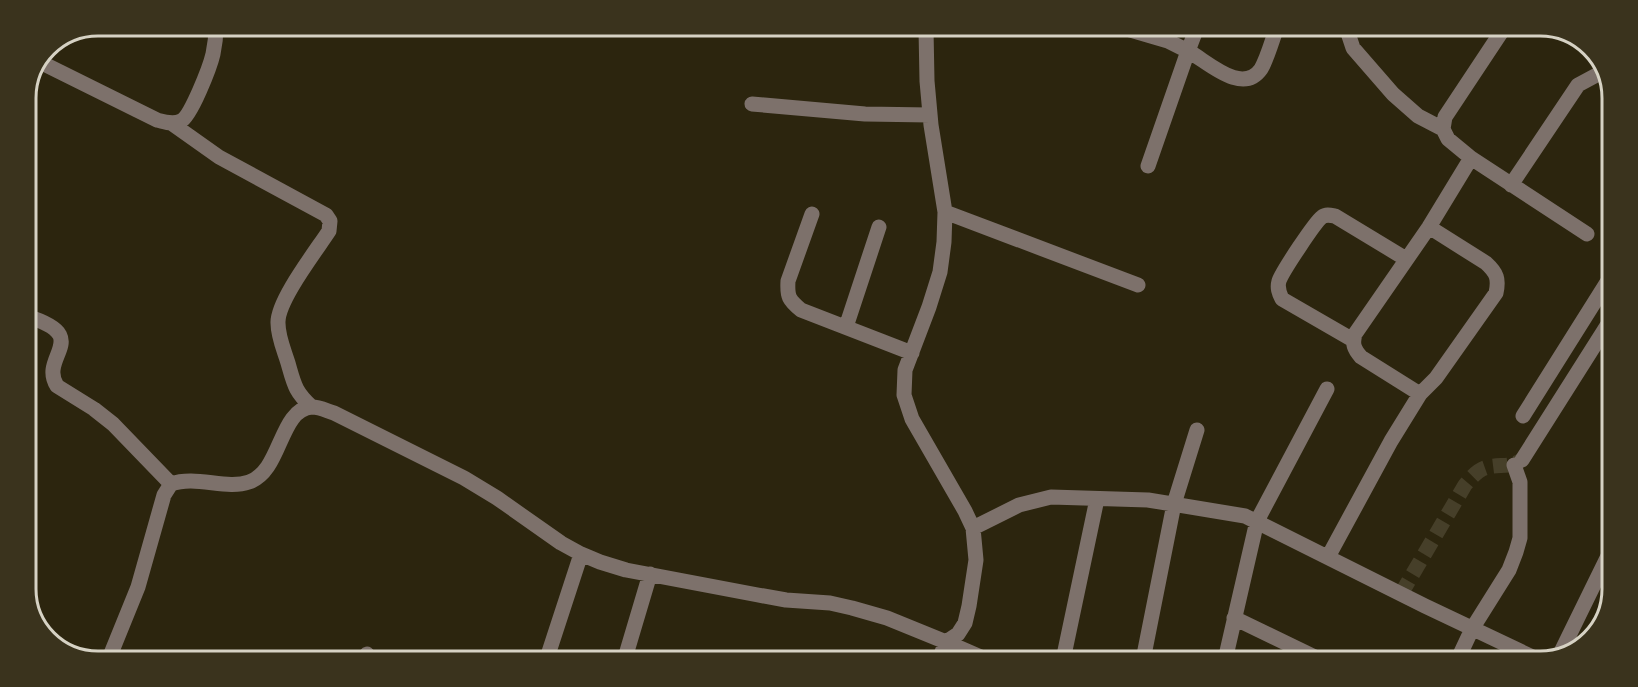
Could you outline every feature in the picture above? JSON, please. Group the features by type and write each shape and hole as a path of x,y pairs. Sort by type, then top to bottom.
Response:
{"street":[{"path":"171,123 181,121 188,115 212,57 216,36"},
{"path":"926,36 930,115 945,212 944,242 940,272 905,370 904,395 912,419 973,528 976,560 965,622 958,634 946,642 942,651"},
{"path":"1151,36 1188,51 1218,71 1245,80 1253,77 1261,69 1274,36"},
{"path":"1148,166 1194,36"},
{"path":"1349,36 1353,48 1393,94 1418,116 1443,129 1448,139 1471,158 1587,234"},
{"path":"1443,129 1445,117 1452,104 1498,36"},
{"path":"46,65 157,120 171,123 219,157 326,215 330,221 329,231 287,295 280,308 278,321 279,335 294,382 300,397 312,407"},
{"path":"1511,185 1578,85 1598,74"},
{"path":"752,104 865,114 930,115"},
{"path":"1420,394 1361,357 1354,349 1353,340 1471,158"},
{"path":"945,212 1138,285"},
{"path":"812,214 788,281 791,302 801,310 912,352"},
{"path":"1353,340 1282,300 1278,291 1284,271 1318,220 1328,214 1406,259"},
{"path":"846,327 879,226"},
{"path":"1328,557 1391,441 1420,394 1436,378 1496,293 1498,281 1495,271 1429,226"},
{"path":"1523,416 1602,290"},
{"path":"36,320 51,325 60,336 59,352 53,368 54,381 57,386 94,408 113,424 171,484"},
{"path":"1462,651 1472,629 1509,570 1516,552 1520,538 1518,462 1602,333"},
{"path":"1227,651 1257,521 1327,389"},
{"path":"112,651 138,587 164,495 171,484 180,480 237,484 256,478 271,462 292,418 300,411 312,407 334,413 464,478 551,536 581,554 609,565 786,600 830,603 852,608 887,618 967,651"},
{"path":"1145,651 1174,504 1197,430"},
{"path":"973,528 1018,505 1051,497 1148,500 1245,516 1518,651"},
{"path":"1065,651 1097,499"},
{"path":"549,651 581,554"},
{"path":"1564,646 1602,568"},
{"path":"627,651 650,574"},
{"path":"1234,618 1302,651"}],"tunnel":[{"path":"1401,594 1465,485 1484,468 1509,465 1522,460"}]}
